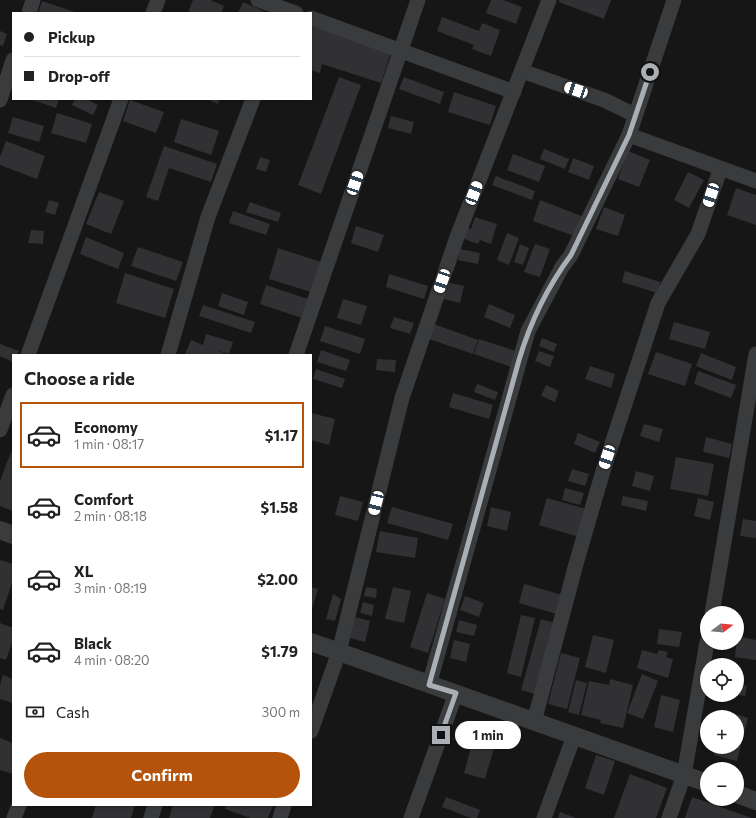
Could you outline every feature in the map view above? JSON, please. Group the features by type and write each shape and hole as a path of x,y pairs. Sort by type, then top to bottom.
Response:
{"street":[{"path":"29,12 33,0"},
{"path":"153,12 158,0"},
{"path":"258,0 290,9"},
{"path":"296,354 418,0"},
{"path":"312,728 339,652 402,398 457,237 549,0"},
{"path":"429,685 528,331 562,267 571,255 629,135 674,0"},
{"path":"312,18 514,92"},
{"path":"0,100 12,63"},
{"path":"522,71 604,100 635,115"},
{"path":"28,354 121,100"},
{"path":"168,354 208,217 253,100"},
{"path":"629,135 720,170 756,181"},
{"path":"534,722 576,564 601,478 658,303 698,234 720,170"},
{"path":"713,606 756,354"},
{"path":"0,430 12,398"},
{"path":"0,530 12,535"},
{"path":"312,642 700,781"},
{"path":"669,818 684,775 706,650"},
{"path":"411,818 456,693"},
{"path":"544,818 574,736"},
{"path":"744,797 756,801"},
{"path":"14,818 18,806"},
{"path":"151,818 155,806"},
{"path":"280,818 284,806"}],"building":[{"path":"193,0 210,0 224,6 221,12 188,12"},
{"path":"491,0 503,0 522,7 516,24 486,13"},
{"path":"559,0 611,0 604,19 559,2"},
{"path":"42,1 75,12 38,12"},
{"path":"243,2 266,12 238,12"},
{"path":"442,17 479,31 482,23 500,30 491,56 472,49 474,45 437,31"},
{"path":"312,26 391,52 381,83 322,64 320,73 312,70"},
{"path":"0,31 7,34 3,46 0,45"},
{"path":"339,77 361,85 321,194 298,185"},
{"path":"404,77 444,92 440,104 399,89"},
{"path":"454,92 496,106 490,125 448,112"},
{"path":"33,100 59,100 56,108"},
{"path":"74,100 88,100 98,105 93,115 72,105"},
{"path":"130,100 164,112 156,133 123,121"},
{"path":"209,100 220,100 218,104"},
{"path":"57,113 92,124 86,143 51,133"},
{"path":"391,116 414,122 411,134 388,128"},
{"path":"13,117 44,126 39,142 8,133"},
{"path":"181,119 219,131 211,155 174,142"},
{"path":"6,141 45,156 37,179 0,165 0,157"},
{"path":"164,146 217,164 211,182 169,168 158,201 146,197"},
{"path":"544,149 569,159 565,169 540,159"},
{"path":"628,151 650,160 639,187 618,179"},
{"path":"513,154 545,166 539,182 507,170"},
{"path":"260,157 270,160 266,172 256,169"},
{"path":"573,158 594,166 589,180 568,172"},
{"path":"688,172 704,180 689,208 674,200"},
{"path":"496,176 535,191 532,200 492,185"},
{"path":"736,188 756,195 756,225 727,215"},
{"path":"99,192 124,201 111,234 86,224"},
{"path":"49,200 59,203 55,215 45,212"},
{"path":"540,200 584,217 577,237 533,221"},
{"path":"250,202 281,213 278,222 246,212"},
{"path":"604,207 625,215 618,236 596,229"},
{"path":"233,211 270,224 266,235 229,223"},
{"path":"475,217 497,224 491,244 480,240 478,244 464,239 468,228 471,229"},
{"path":"356,226 384,235 378,252 351,243"},
{"path":"31,230 44,231 43,244 28,243"},
{"path":"507,233 519,238 509,265 497,260"},
{"path":"86,237 124,253 118,269 80,254"},
{"path":"520,244 529,248 523,265 514,262"},
{"path":"535,244 550,249 540,277 524,272"},
{"path":"138,247 183,262 176,281 131,266"},
{"path":"278,248 321,262 311,292 269,279"},
{"path":"460,249 480,253 478,264 458,260"},
{"path":"625,271 660,282 657,293 622,282"},
{"path":"125,273 174,289 165,318 116,303"},
{"path":"389,274 428,286 424,299 386,287"},
{"path":"447,282 464,286 460,303 444,299"},
{"path":"266,285 308,299 302,318 260,304"},
{"path":"222,293 248,302 244,315 218,306"},
{"path":"343,299 367,306 361,325 337,318"},
{"path":"489,304 515,315 510,328 484,317"},
{"path":"203,305 255,322 251,333 199,316"},
{"path":"394,317 414,323 410,334 390,328"},
{"path":"674,322 710,332 705,349 669,339"},
{"path":"431,323 478,340 473,354 426,338"},
{"path":"325,326 365,339 360,354 320,341"},
{"path":"206,334 233,342 229,354 211,348 226,354 185,354 191,340 203,345"},
{"path":"542,338 557,344 554,352 539,346"},
{"path":"479,339 519,352 514,368 474,354"},
{"path":"0,344 19,351 18,354 12,354 12,362 0,356"},
{"path":"321,350 350,360 346,371 317,362"},
{"path":"539,351 554,356 550,367 535,361"},
{"path":"656,352 692,364 685,386 648,374"},
{"path":"701,353 736,367 732,380 696,366"},
{"path":"377,359 396,360 395,372 376,370"},
{"path":"590,366 615,374 611,388 585,379"},
{"path":"316,369 345,379 342,388 313,379"},
{"path":"698,371 736,385 731,398 694,384"},
{"path":"477,384 498,392 495,400 474,392"},
{"path":"546,385 559,391 555,402 541,396"},
{"path":"453,393 493,405 489,419 449,407"},
{"path":"312,413 335,419 329,445 312,440"},
{"path":"644,424 663,429 659,442 640,436"},
{"path":"578,433 600,442 595,453 574,444"},
{"path":"706,437 732,444 729,458 703,452"},
{"path":"11,452 12,511 0,506 0,481"},
{"path":"676,457 714,464 708,496 670,489"},
{"path":"572,469 589,474 585,486 568,481"},
{"path":"636,471 654,476 650,491 632,486"},
{"path":"565,488 584,493 580,505 562,500"},
{"path":"340,496 363,502 358,521 335,515"},
{"path":"623,496 648,501 646,511 621,505"},
{"path":"547,498 590,510 582,538 539,525"},
{"path":"698,498 714,502 710,520 694,516"},
{"path":"392,507 453,524 448,540 387,523"},
{"path":"491,507 511,512 507,531 487,526"},
{"path":"743,519 756,521 756,538 740,536"},
{"path":"380,531 418,538 415,558 376,552"},
{"path":"0,560 12,564 12,583 3,610 0,609"},
{"path":"524,584 566,596 560,615 519,603"},
{"path":"312,587 318,589 312,609"},
{"path":"366,587 377,589 376,598 364,596"},
{"path":"393,587 411,591 404,623 385,619"},
{"path":"427,593 445,599 428,653 410,647"},
{"path":"333,594 341,599 335,621 326,619"},
{"path":"465,596 484,603 479,617 460,610"},
{"path":"363,602 374,605 372,616 360,613"},
{"path":"521,615 535,618 521,677 507,673"},
{"path":"355,617 370,621 365,642 350,638"},
{"path":"541,619 558,624 538,695 521,690"},
{"path":"459,620 477,625 474,636 456,632"},
{"path":"0,623 12,628 12,643 6,660 0,658"},
{"path":"659,629 682,632 679,647 657,644"},
{"path":"593,635 614,640 606,673 585,667"},
{"path":"744,637 756,640 756,660 735,657 736,650 744,650"},
{"path":"454,640 470,644 466,662 450,658"},
{"path":"642,650 657,654 659,650 668,652 666,657 673,659 668,678 637,668"},
{"path":"561,653 580,658 567,709 548,704"},
{"path":"642,674 658,681 643,719 627,713"},
{"path":"3,675 12,679 12,703 0,699 0,685"},
{"path":"610,679 633,685 623,728 600,723 601,720 581,715 589,681 609,685"},
{"path":"576,680 587,683 579,715 568,712"},
{"path":"744,685 747,686 744,696"},
{"path":"661,695 680,700 673,732 654,727"},
{"path":"744,717 748,718 744,734"},
{"path":"477,725 499,731 485,779 464,773"},
{"path":"0,738 12,743 12,774 0,770"},
{"path":"714,754 739,754 737,761"},
{"path":"596,755 615,761 604,795 585,788"},
{"path":"630,774 667,788 656,818 614,818"},
{"path":"446,797 480,810 477,818 471,818 442,807"},
{"path":"692,797 700,800 700,806 718,806 752,818 685,818"},
{"path":"96,806 135,806 131,818 92,818"},
{"path":"173,806 215,806 210,818 169,818"},
{"path":"226,806 273,806 268,818 250,818 225,809"},
{"path":"560,812 576,818 558,818"}],"route":[{"path":"441,735 456,693 429,685 528,331 562,267 571,255 583,226 629,135 650,72"}]}
